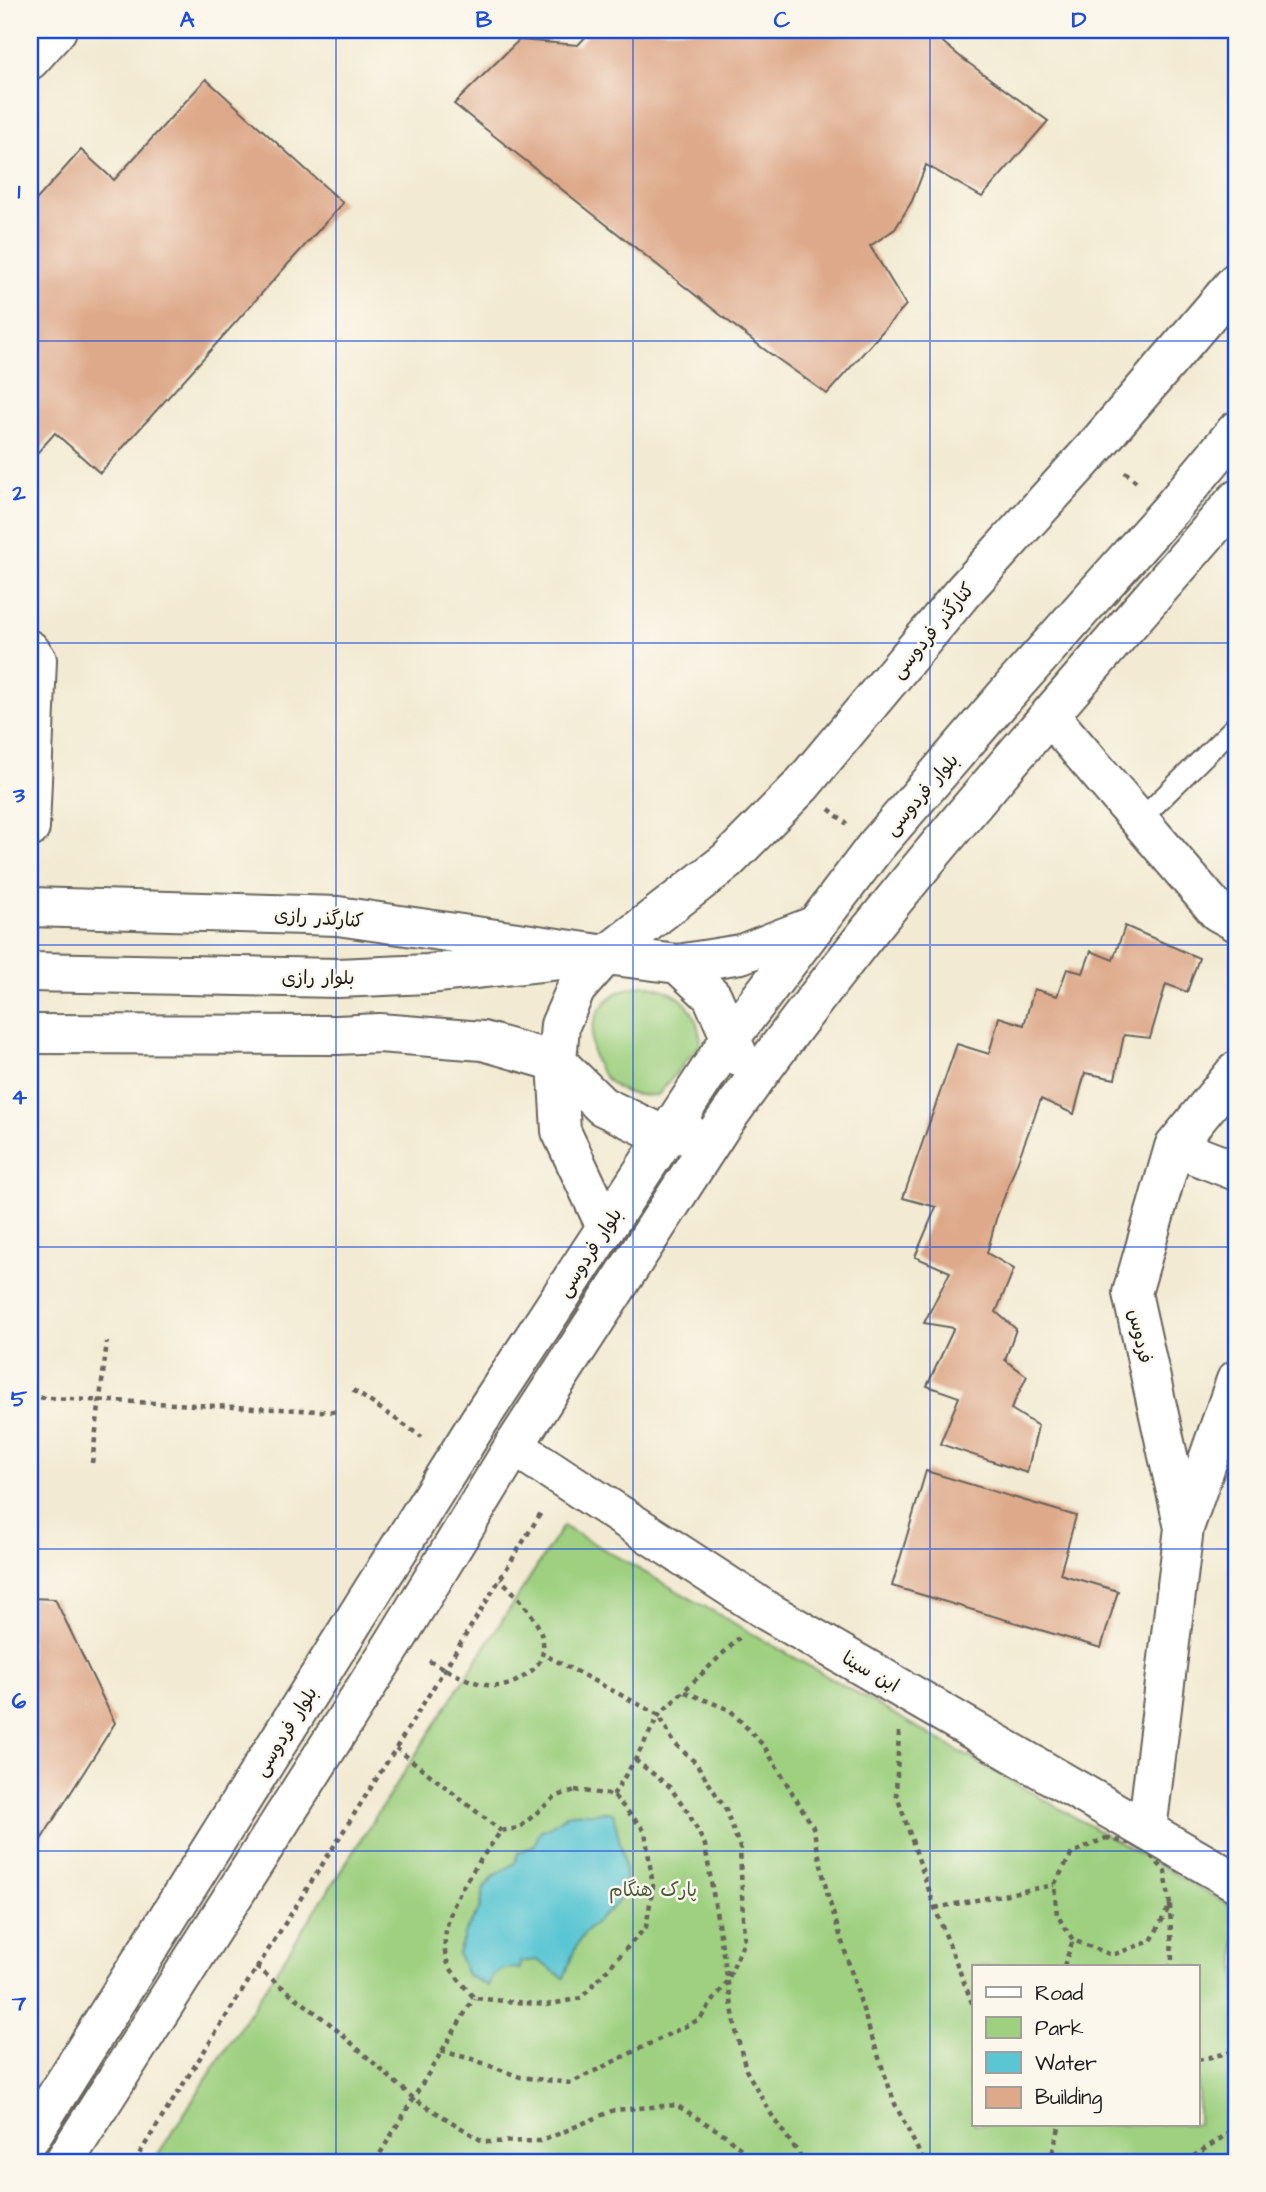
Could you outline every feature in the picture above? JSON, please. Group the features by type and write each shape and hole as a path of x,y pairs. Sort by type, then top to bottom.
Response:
{"main road":[{"path":"30,60 57,30"},
{"name":"کنارگذر فردوسی","path":"606,955 727,860 802,786 962,593 1095,447 1236,282"},
{"name":"بلوار فردوسی","path":"30,2138 479,1422 731,1037 902,816 1170,510 1236,430"},
{"path":"64,2162 394,1643 514,1447 750,1085 912,876 1236,500"},
{"path":"30,650 37,660 30,828"},
{"path":"1050,716 1218,912 1236,922"},
{"name":"کنارگذر رازی","path":"30,907 338,916 606,955"},
{"path":"606,1227 561,1131 557,1062 560,1025 576,989 606,955 678,964 741,954 816,925"},
{"name":"بلوار رازی","path":"30,972 338,978 428,974 606,955"},
{"path":"678,964 712,996 750,1085"},
{"path":"379,1033 428,974"},
{"path":"30,1034 379,1033 483,1041 557,1062 602,1106 664,1136 720,1128"},
{"name":"فردوس","path":"1184,1528 1132,1293 1174,1147 1236,1071"},
{"path":"1174,1147 1236,1171"},
{"name":"فردوس","path":"1147,1830 1184,1528 1236,1380"},
{"name":"ابن سینا","path":"479,1422 767,1611 1236,1882"}],"lane":[{"path":"1140,820 1236,725"}],"path":[{"path":"92,1463 107,1342"},
{"path":"30,1397 339,1412"},
{"path":"134,2162 563,1478"},
{"path":"394,1643 466,1680 496,1687 515,1683 534,1669 543,1654 542,1639 536,1620 516,1594 499,1578"},
{"path":"613,1795 659,1715 767,1611"},
{"path":"441,2051 520,2077 570,2083 700,2019 727,1982 744,1941 740,1848 726,1810 696,1763 674,1743 659,1715 543,1654"},
{"path":"902,1689 896,1793 934,1908 972,2003"},
{"path":"685,1692 730,1710 764,1746 813,1827 828,1893 869,2029 895,2104 924,2162"},
{"path":"396,1748 500,1831"},
{"path":"635,1760 669,1786 688,1812 705,1845 727,1982 746,2070 774,2119 804,2162"},
{"path":"575,1790 613,1795 645,1831 653,1886 646,1927 581,1998 547,2005 474,1998 446,1961 445,1940 454,1900 500,1831 519,1828 555,1797 575,1790"},
{"path":"1170,1905 1151,1941 1112,1955 1073,1940 1057,1915 1054,1885 1072,1853 1106,1838 1142,1846 1165,1871 1170,1905 1170,1965"},
{"path":"934,1908 1054,1885"},
{"path":"1064,1965 1073,1940"},
{"path":"256,1967 329,2023 413,2098 484,2142 542,2141 614,2109 676,2105 724,2136 756,2162"},
{"path":"375,2162 474,1998"},
{"path":"1200,2060 1236,2051"},
{"path":"1050,2162 1059,2126"},
{"path":"1185,2162 1236,2128"}],"green space":[{"path":"645,985 677,996 685,1003 696,1020 701,1043 658,1095 630,1093 610,1082 601,1072 592,1047 595,1021 610,998 618,992"},
{"name":"پارک هنگام","path":"563,1526 1236,1909 1236,2162 153,2162"}],"water":[{"path":"572,1813 613,1813 625,1872 622,1895 581,1938 564,1978 537,1960 520,1962 520,1969 500,1971 488,1986 467,1975 458,1954 465,1932 480,1909 484,1888 495,1875 515,1863 518,1853 534,1846 541,1830"}],"building":[{"path":"592,30 928,30 1048,121 982,197 926,165 912,201 895,229 870,246 906,305 827,394 761,347 454,104 519,40 578,45"},
{"path":"206,79 343,203 100,473 55,433 30,461 30,207 81,150 114,180"},
{"path":"1125,926 1199,958 1187,992 1166,984 1150,1038 1124,1035 1115,1079 1085,1073 1074,1114 1041,1099 996,1219 987,1253 1014,1269 996,1312 1016,1329 1005,1360 1027,1376 1011,1409 1038,1426 1027,1473 940,1444 959,1397 927,1386 954,1328 924,1323 950,1272 915,1257 936,1207 903,1198 957,1044 989,1054 999,1017 1024,1025 1034,989 1057,996 1067,969 1083,973 1091,951 1113,960"},
{"path":"926,1471 1076,1516 1060,1574 1118,1591 1101,1648 892,1586"},
{"path":"30,1598 55,1599 115,1723 30,1857"}]}
